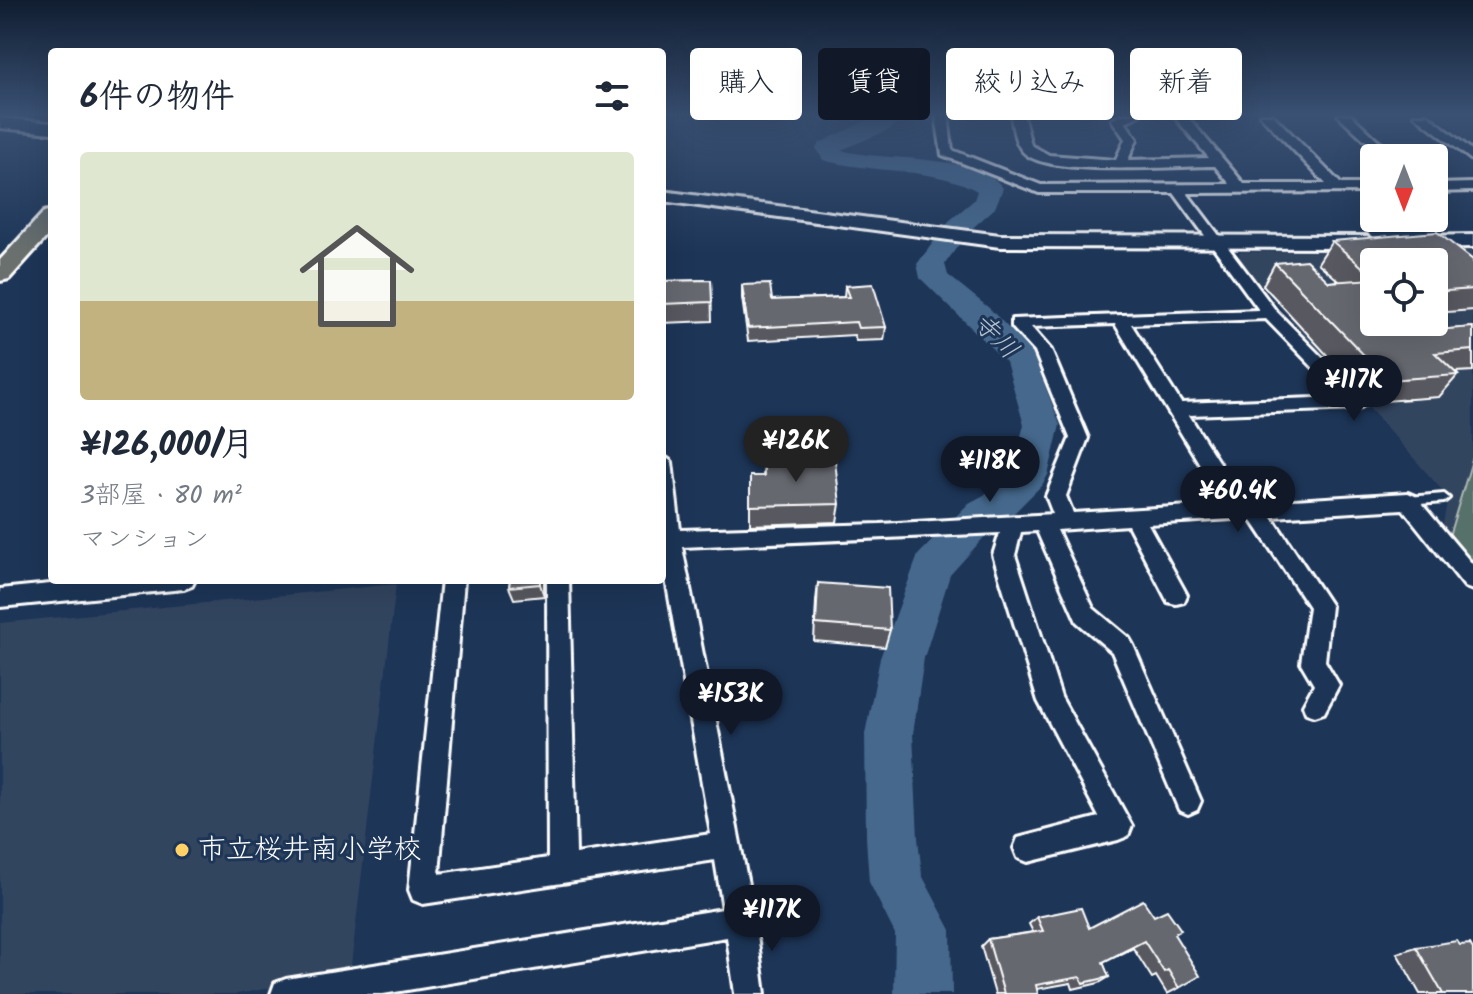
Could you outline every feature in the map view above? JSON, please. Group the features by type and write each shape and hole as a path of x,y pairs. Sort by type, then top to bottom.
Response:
{"main road":[{"path":"0,274 48,221"}],"street":[{"path":"973,161 1039,189 1360,188"},
{"path":"1092,161 1218,162 1241,189"},
{"path":"1311,161 1337,188"},
{"path":"1448,188 1473,187"},
{"path":"1175,409 1358,403 1270,314 1178,189"},
{"path":"666,197 1000,241 1221,244 1473,241"},
{"path":"1188,801 1121,645 1085,615 1055,523 1056,496 1079,438 1043,350 1018,323 1270,314"},
{"path":"1120,319 1175,409 1320,606 1313,663 1327,685 1315,705"},
{"path":"666,479 666,539 740,920 750,994"},
{"path":"666,539 938,529 1408,501 1473,581"},
{"path":"1134,518 1176,595"},
{"path":"1013,525 1004,555 1050,701 1118,826 1028,848"},
{"path":"0,598 143,584"},
{"path":"453,584 423,890 726,845"},
{"path":"558,584 562,870"},
{"path":"286,994 740,920"}],"lane":[{"path":"1408,501 1444,498"}],"shaded area":[{"path":"1448,249 1473,249 1473,573 1441,534 1448,497 1240,262 1239,252 1360,250 1360,336 1448,336"},
{"name":"市立桜井南小学校","path":"396,584 350,974 237,994 0,994 0,623"}],"green space":[{"path":"1473,457 1473,565 1449,536"}],"building":[{"path":"1437,232 1473,260 1473,289 1448,291 1448,248 1360,248 1360,265 1332,241"},
{"path":"1306,260 1329,282 1360,280 1360,336 1448,336 1448,329 1473,327 1473,350 1435,353 1458,375 1388,380 1275,263"},
{"path":"711,280 712,302 666,304 666,281"},
{"path":"770,284 772,300 849,297 845,286 873,284 886,327 858,328 856,322 748,328 742,285"},
{"path":"764,461 835,461 840,504 750,506 750,476 764,476"},
{"path":"818,583 888,588 890,630 816,624"},
{"path":"509,584 540,584 509,587"},
{"path":"1143,900 1154,916 1167,910 1181,930 1174,934 1200,976 1179,988 1168,970 1164,972 1144,941 1103,962 1109,977 1083,983 1080,977 1036,985 1038,994 1004,994 988,939 1043,931 1037,917 1081,908 1089,928"},
{"path":"1457,941 1460,945 1470,944 1473,949 1473,994 1443,994 1416,947"}],"waterway":[{"name":"寺川","path":"859,161 957,173 990,188 986,203 958,227 931,264 934,278 978,315 1021,359 1042,425 1029,475 998,505 983,513 932,567 902,658 889,734 892,838 896,882 923,930 923,994"}],"place":[{"name":"市立桜井南小学校","path":"182,850"}]}
